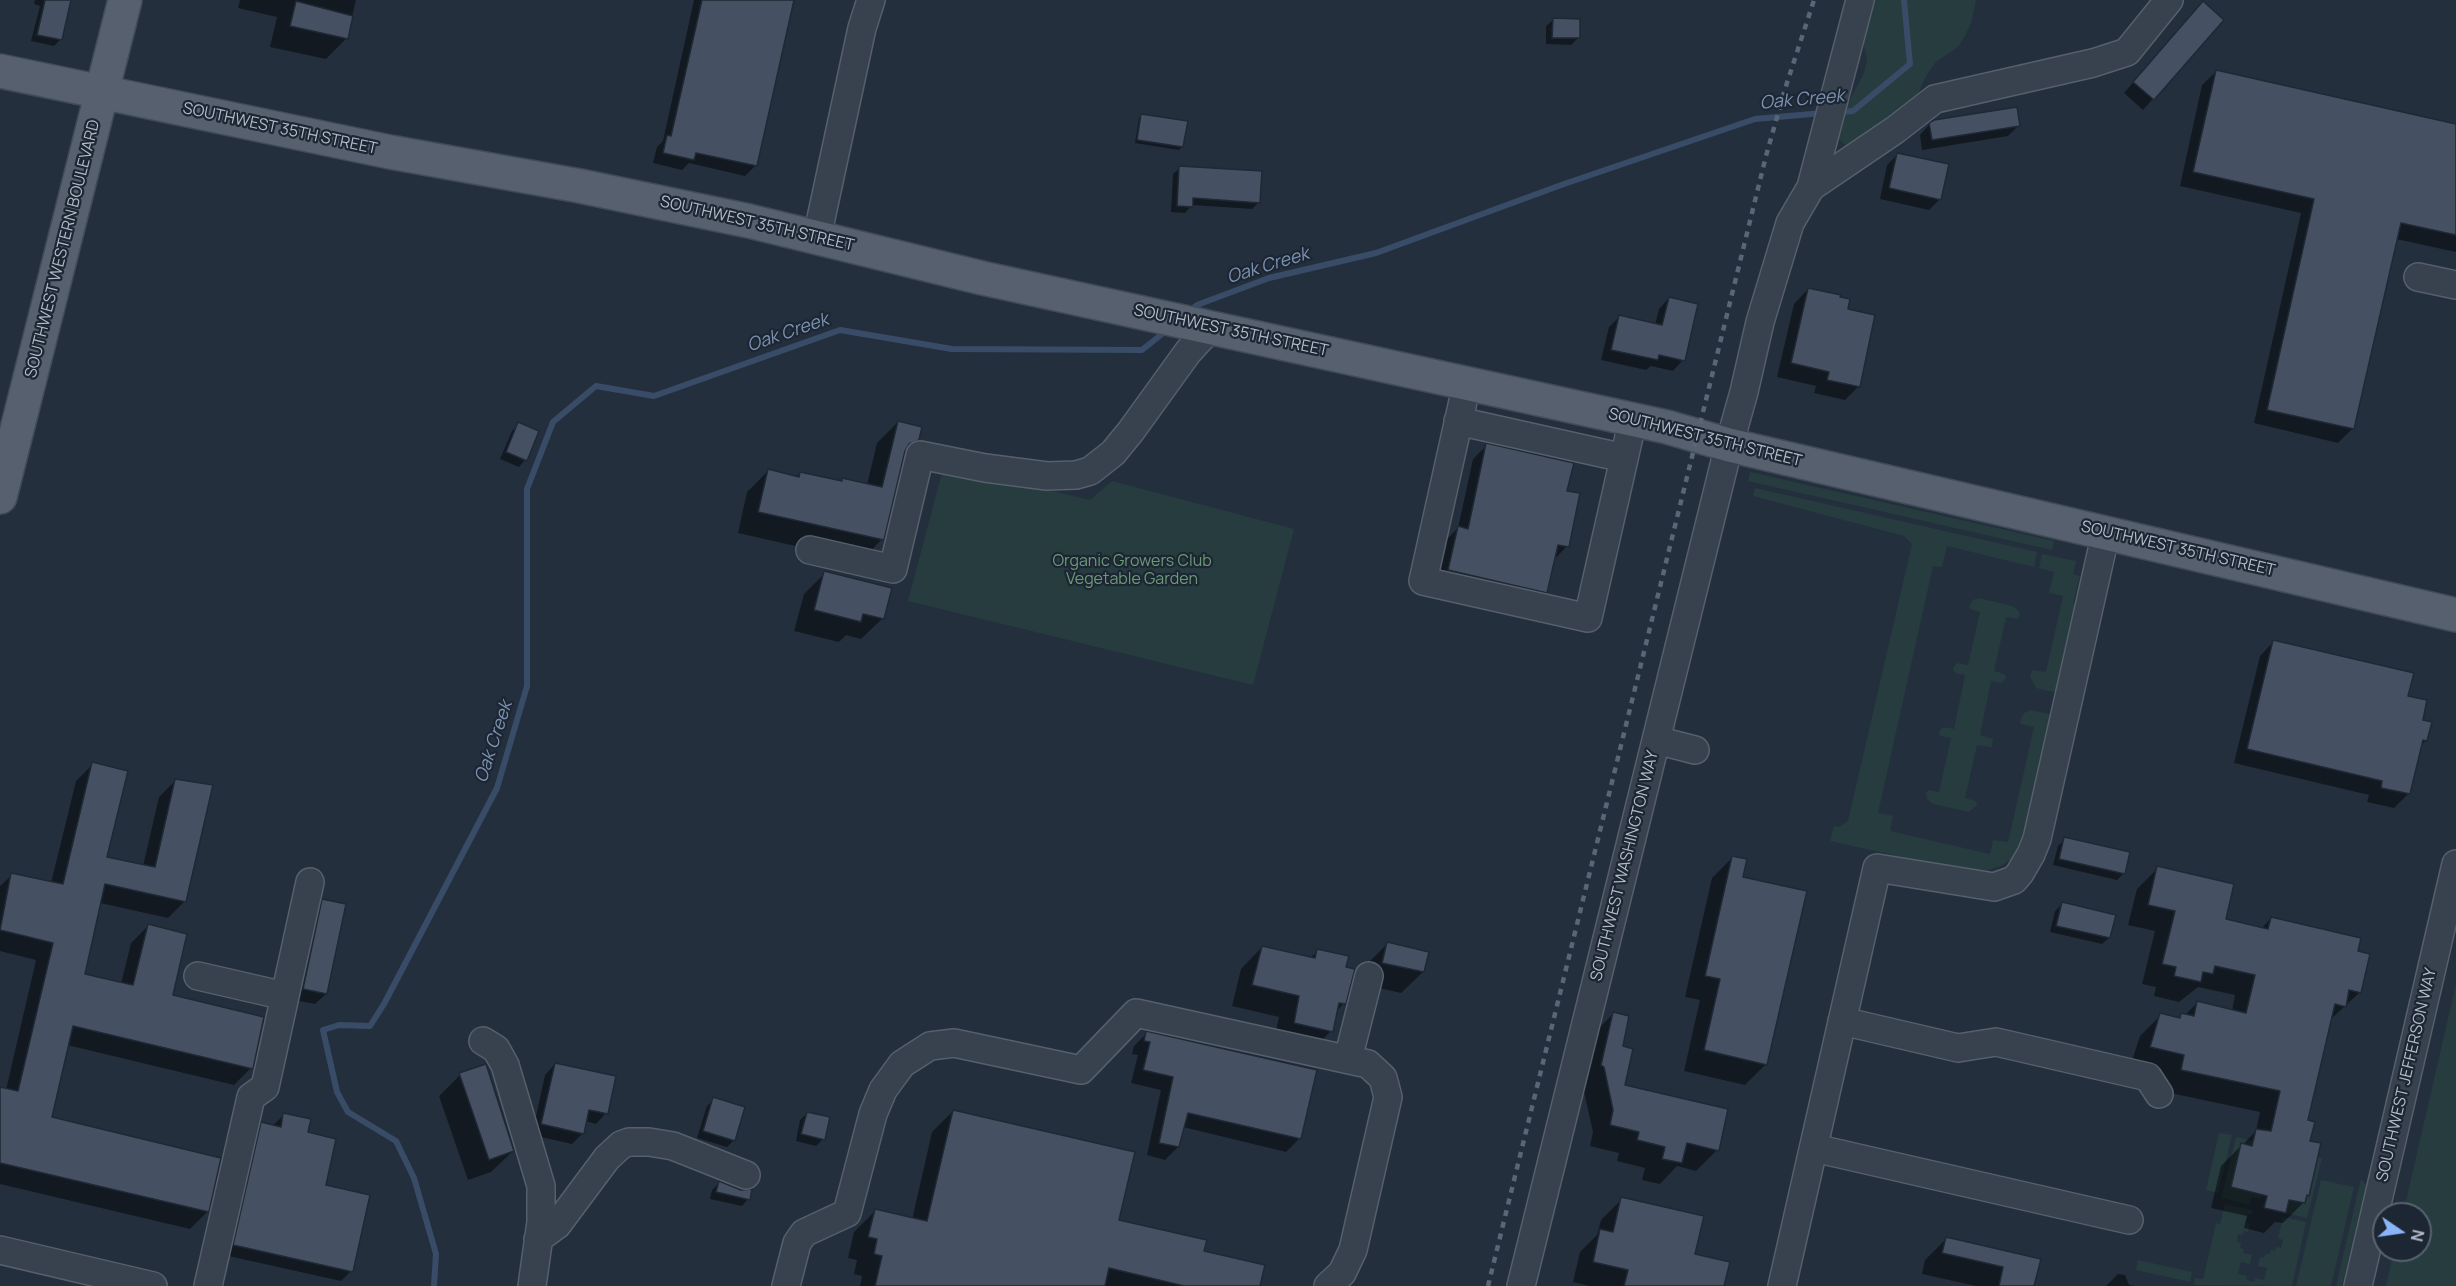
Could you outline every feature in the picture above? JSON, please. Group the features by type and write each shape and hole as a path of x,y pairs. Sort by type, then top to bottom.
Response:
{"main road":[{"name":"SOUTHWEST WESTERN BOULEVARD","path":"0,497 125,0"},
{"name":"SOUTHWEST 35TH STREET","path":"0,71 390,152 592,189 817,237 982,278 1680,429 1729,446 2456,615"}],"street":[{"path":"817,237 862,28 871,0"},
{"path":"1811,187 1860,0"},
{"path":"1811,187 1895,130 1935,99 2093,63 2127,52 2169,0"},
{"name":"SOUTHWEST WASHINGTON WAY","path":"1521,1286 1760,322 1790,222 1811,187"},
{"path":"2418,277 2456,285"},
{"path":"810,550 894,569 920,455 985,468 1047,476 1076,475 1089,471 1113,453 1131,432 1188,352 1203,325"},
{"path":"1467,382 1423,581 1588,618 1633,419"},
{"path":"1458,422 1624,459"},
{"path":"1782,1286 1877,868 1994,887 2014,880 2025,866 2037,838 2106,532"},
{"path":"1656,740 1695,750"},
{"name":"SOUTHWEST JEFFERSON WAY","path":"2358,1286 2456,864"},
{"path":"208,1286 251,1097 265,1087 310,882"},
{"path":"198,976 285,996"},
{"path":"1348,1059 1369,976"},
{"path":"786,1286 797,1243 804,1233 847,1213 873,1114 883,1090 902,1064 930,1046 954,1043 1081,1070 1136,1013 1368,1064 1383,1078 1388,1097 1353,1250 1342,1273 1328,1286"},
{"path":"1842,1021 1958,1048 1996,1042 2148,1077 2159,1094"},
{"path":"483,1041 496,1049 505,1065 541,1186 541,1222 532,1286"},
{"path":"538,1239 557,1225 607,1158 621,1145 629,1142 649,1142 673,1146 746,1175"},
{"path":"1814,1148 2130,1220"},
{"path":"0,1250 153,1286"}],"green space":[{"path":"1868,0 1976,0 1971,23 1965,36 1958,47 1936,62 1928,73 1921,86 1915,110 1847,147 1838,138 1844,111 1864,73 1867,59 1861,32"},
{"name":"Organic Growers Club Vegetable Garden","path":"944,465 1090,500 1112,481 1294,529 1253,685 908,601"},
{"path":"1750,472 2054,541 2052,550 1748,481"},
{"path":"1755,488 2037,552 2034,567 1947,546 1942,567 1933,566 1878,813 1893,816 1890,831 1990,854 1993,840 2008,842 2034,727 2020,724 2021,718 2024,713 2031,710 2049,714 2052,718 2026,835 2013,858 2003,865 1983,872 1947,867 1830,841 1834,826 1839,827 1848,821 1912,544 1904,536 1753,496"},
{"path":"2042,554 2076,561 2073,574 2080,576 2073,603 2079,605 2056,691 2053,692 2036,688 2030,677 2032,670 2046,672 2063,596 2049,593 2054,572 2039,568"},
{"path":"1979,598 2012,606 2018,610 2020,615 2017,619 2006,617 1994,671 2004,674 2006,678 2002,683 1991,681 1980,735 1993,739 1992,747 1977,745 1965,798 1976,801 1977,805 1969,812 1933,804 1927,799 1926,793 1928,790 1939,792 1951,738 1940,736 1939,732 1943,727 1954,729 1965,675 1955,673 1953,668 1957,663 1968,665 1980,612 1970,609 1969,606 1973,600"},
{"path":"2456,984 2456,1286 2386,1286 2391,1262 2432,1262 2432,1202 2406,1202"},
{"path":"2219,1133 2232,1135 2218,1193 2206,1190"},
{"path":"2236,1137 2263,1143 2231,1187 2262,1194 2261,1199 2252,1197 2250,1205 2221,1198"},
{"path":"2316,1157 2322,1158 2307,1218 2286,1213 2289,1200 2305,1203 2309,1195"},
{"path":"2361,1179 2366,1185 2342,1286 2336,1286"},
{"path":"2321,1180 2354,1187 2331,1286 2296,1286"},
{"path":"2225,1204 2253,1210 2252,1214 2248,1214 2246,1222 2250,1223 2248,1232 2244,1231 2243,1235 2238,1234 2237,1242 2241,1243 2240,1248 2244,1249 2243,1253 2252,1255 2250,1264 2241,1262 2238,1274 2247,1276 2246,1280 2254,1282 2255,1278 2264,1280 2267,1268 2258,1266 2260,1257 2264,1258 2266,1254 2270,1254 2271,1250 2275,1251 2276,1247 2281,1248 2283,1240 2278,1238 2283,1217 2306,1222 2292,1286 2194,1285 2195,1278 2203,1279 2216,1223 2220,1224"},
{"path":"2138,1260 2192,1272 2190,1282 2136,1270"}],"building":[{"path":"45,0 71,0 62,40 37,35"},
{"path":"702,0 794,0 757,166 696,153 694,160 663,153 667,135 671,136"},
{"path":"296,1 353,16 348,39 290,26"},
{"path":"2203,1 2224,20 2154,100 2133,82"},
{"path":"1553,18 1580,19 1580,38 1552,38"},
{"path":"2216,70 2456,124 2456,235 2401,223 2354,429 2267,410 2314,199 2193,172"},
{"path":"2017,107 2020,126 1932,140 1929,123 1934,120"},
{"path":"1141,114 1188,121 1183,147 1137,140"},
{"path":"1897,153 1949,164 1941,200 1889,188"},
{"path":"1179,166 1262,171 1260,203 1193,198 1193,207 1177,206"},
{"path":"1808,288 1841,295 1840,297 1850,299 1848,309 1875,315 1860,387 1827,380 1829,372 1791,363"},
{"path":"1669,297 1698,304 1685,361 1659,355 1658,360 1611,350 1619,315 1662,325"},
{"path":"898,421 922,427 919,440 909,444 905,451 884,540 758,512 768,469 799,477 800,472 882,487"},
{"path":"518,422 539,431 527,461 506,452"},
{"path":"1486,443 1574,463 1567,491 1580,493 1569,547 1558,545 1547,593 1448,570 1458,526 1468,529"},
{"path":"824,571 892,588 884,619 863,614 861,622 814,610"},
{"path":"2273,640 2414,673 2408,696 2427,700 2423,720 2432,722 2427,741 2423,740 2410,794 2381,788 2382,781 2247,749"},
{"path":"92,762 128,771 107,857 155,867 175,779 213,785 186,902 105,884 85,974 133,985 148,924 187,934 173,995 264,1017 253,1069 73,1026 52,1117 221,1158 209,1212 0,1163 0,1087 18,1091 53,943 0,930 11,873 63,884"},
{"path":"2064,837 2130,852 2125,874 2059,859"},
{"path":"1732,856 1747,859 1743,877 1807,891 1767,1065 1704,1050 1720,979 1705,976"},
{"path":"2157,866 2234,884 2226,919 2268,929 2271,917 2361,938 2358,951 2370,954 2361,993 2349,990 2346,1007 2335,1004 2308,1120 2315,1122 2310,1141 2321,1143 2309,1196 2307,1195 2305,1203 2289,1200 2286,1213 2264,1208 2267,1196 2231,1187 2241,1143 2252,1146 2256,1129 2271,1131 2280,1091 2181,1070 2184,1055 2150,1047 2160,1013 2180,1018 2181,1013 2194,1016 2197,1001 2246,1013 2255,975 2215,966 2213,974 2203,972 2201,982 2174,976 2176,967 2162,964 2175,911 2148,905"},
{"path":"322,899 346,904 327,994 303,989"},
{"path":"2062,902 2116,915 2110,938 2056,926"},
{"path":"1387,942 1429,952 1424,972 1382,963"},
{"path":"1262,946 1315,958 1317,949 1349,956 1346,967 1355,969 1346,1004 1339,1003 1333,1032 1294,1023 1299,996 1252,985"},
{"path":"1613,1012 1629,1016 1623,1046 1633,1049 1625,1085 1728,1109 1719,1151 1687,1143 1682,1163 1662,1159 1665,1147 1637,1140 1639,1132 1610,1125 1613,1110 1604,1067 1601,1065"},
{"path":"1146,1031 1317,1070 1301,1139 1188,1113 1179,1147 1159,1143 1173,1077 1143,1070 1150,1042 1144,1041"},
{"path":"555,1063 616,1076 608,1114 589,1110 584,1134 541,1124"},
{"path":"486,1064 514,1151 489,1160 459,1073"},
{"path":"713,1097 745,1107 735,1141 703,1131"},
{"path":"953,1110 1135,1152 1119,1220 1207,1240 1204,1251 1265,1265 1260,1286 1184,1286 1109,1268 1105,1286 875,1286 882,1256 874,1254 877,1239 868,1237 875,1209 927,1221"},
{"path":"807,1112 830,1117 825,1140 801,1134"},
{"path":"283,1113 311,1119 308,1132 336,1139 326,1185 370,1195 353,1272 233,1245 261,1122 281,1127"},
{"path":"719,1181 741,1190 752,1189 750,1200 716,1192"},
{"path":"1621,1197 1704,1216 1695,1254 1730,1262 1724,1286 1624,1286 1628,1270 1593,1262 1600,1229 1613,1232"},
{"path":"1946,1237 2041,1259 2034,1286 1999,1286 2003,1267 1942,1253"}],"waterway":[{"name":"Oak Creek","path":"1839,112 1853,111 1910,64 1904,0"},
{"name":"Oak Creek","path":"1189,312 1197,305 1269,278 1376,253 1564,184 1755,119 1823,113"},
{"name":"Oak Creek","path":"434,1286 436,1254 414,1178 396,1141 348,1112 337,1092 323,1030 339,1025 370,1026 384,1004 497,788 527,686 527,489 553,422 596,386 654,396 840,330 952,349 1142,350 1167,330"}],"railway":[{"path":"1488,1286 1766,156 1814,0"}]}
